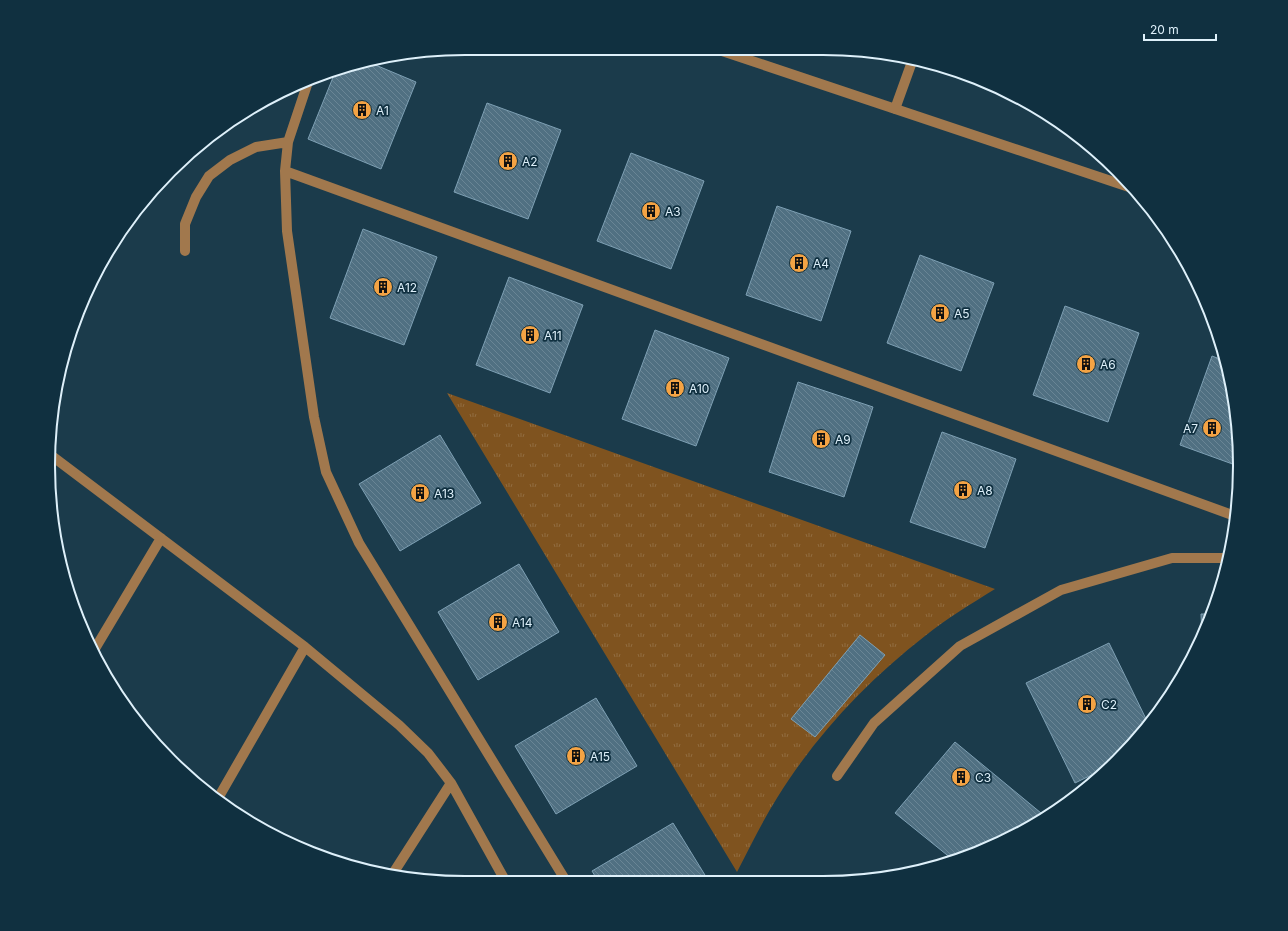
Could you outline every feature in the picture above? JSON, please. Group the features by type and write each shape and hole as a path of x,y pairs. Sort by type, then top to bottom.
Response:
{"street":[{"path":"734,55 1122,185"},
{"path":"895,109 911,65"},
{"path":"306,87 288,142 286,171 287,231 314,417 326,472 359,543 563,876"},
{"path":"185,251 185,224 196,197 209,176 230,160 256,147 288,142"},
{"path":"286,171 1230,514"},
{"path":"55,458 305,647 399,725 428,753 451,783 503,876"},
{"path":"97,646 162,538"},
{"path":"837,776 874,723 960,646 1061,590 1172,558 1222,558"},
{"path":"220,794 305,647"},
{"path":"395,869 451,783"}],"green space":[{"path":"447,393 995,589 933,629 883,671 844,710 808,752 792,775 766,816 737,872"}],"building":[{"name":"A1","path":"376,65 416,82 381,169 308,139 333,77"},
{"name":"A2","path":"487,103 561,130 528,219 454,192"},
{"name":"A3","path":"631,153 704,181 671,269 597,241"},
{"name":"A4","path":"777,206 851,231 821,321 746,295"},
{"name":"A12","path":"363,229 437,257 404,345 330,318"},
{"name":"A5","path":"920,255 994,283 961,371 887,343"},
{"name":"A11","path":"509,277 583,305 550,393 476,365"},
{"name":"A6","path":"1065,306 1139,333 1108,422 1033,395"},
{"name":"A10","path":"655,330 729,358 696,446 622,419"},
{"name":"A7","path":"1212,356 1219,359 1229,412 1233,464 1180,445"},
{"name":"A9","path":"798,382 873,407 844,497 769,472"},
{"name":"A8","path":"942,432 1016,459 985,548 910,522"},
{"name":"A13","path":"440,435 481,503 400,551 359,484"},
{"name":"A14","path":"519,564 559,632 478,680 438,612"},
{"path":"1201,614 1205,614 1202,623 1201,624"},
{"path":"860,635 885,655 815,737 791,719"},
{"name":"C2","path":"1109,643 1146,718 1113,756 1092,775 1075,783 1026,683"},
{"name":"A15","path":"596,698 637,766 556,814 515,746"},
{"name":"C3","path":"955,742 1041,813 1004,834 980,845 948,856 895,813"},
{"path":"673,823 706,876 595,876 592,871"}],"place":[{"name":"A1","path":"362,110"},
{"name":"A2","path":"508,161"},
{"name":"A3","path":"651,211"},
{"name":"A4","path":"799,263"},
{"name":"A12","path":"383,287"},
{"name":"A5","path":"940,313"},
{"name":"A11","path":"530,335"},
{"name":"A6","path":"1086,364"},
{"name":"A10","path":"675,388"},
{"name":"A7","path":"1212,428"},
{"name":"A9","path":"821,439"},
{"name":"A8","path":"963,490"},
{"name":"A13","path":"420,493"},
{"name":"A14","path":"498,622"},
{"name":"C2","path":"1087,704"},
{"name":"A15","path":"576,756"},
{"name":"C3","path":"961,777"}]}
